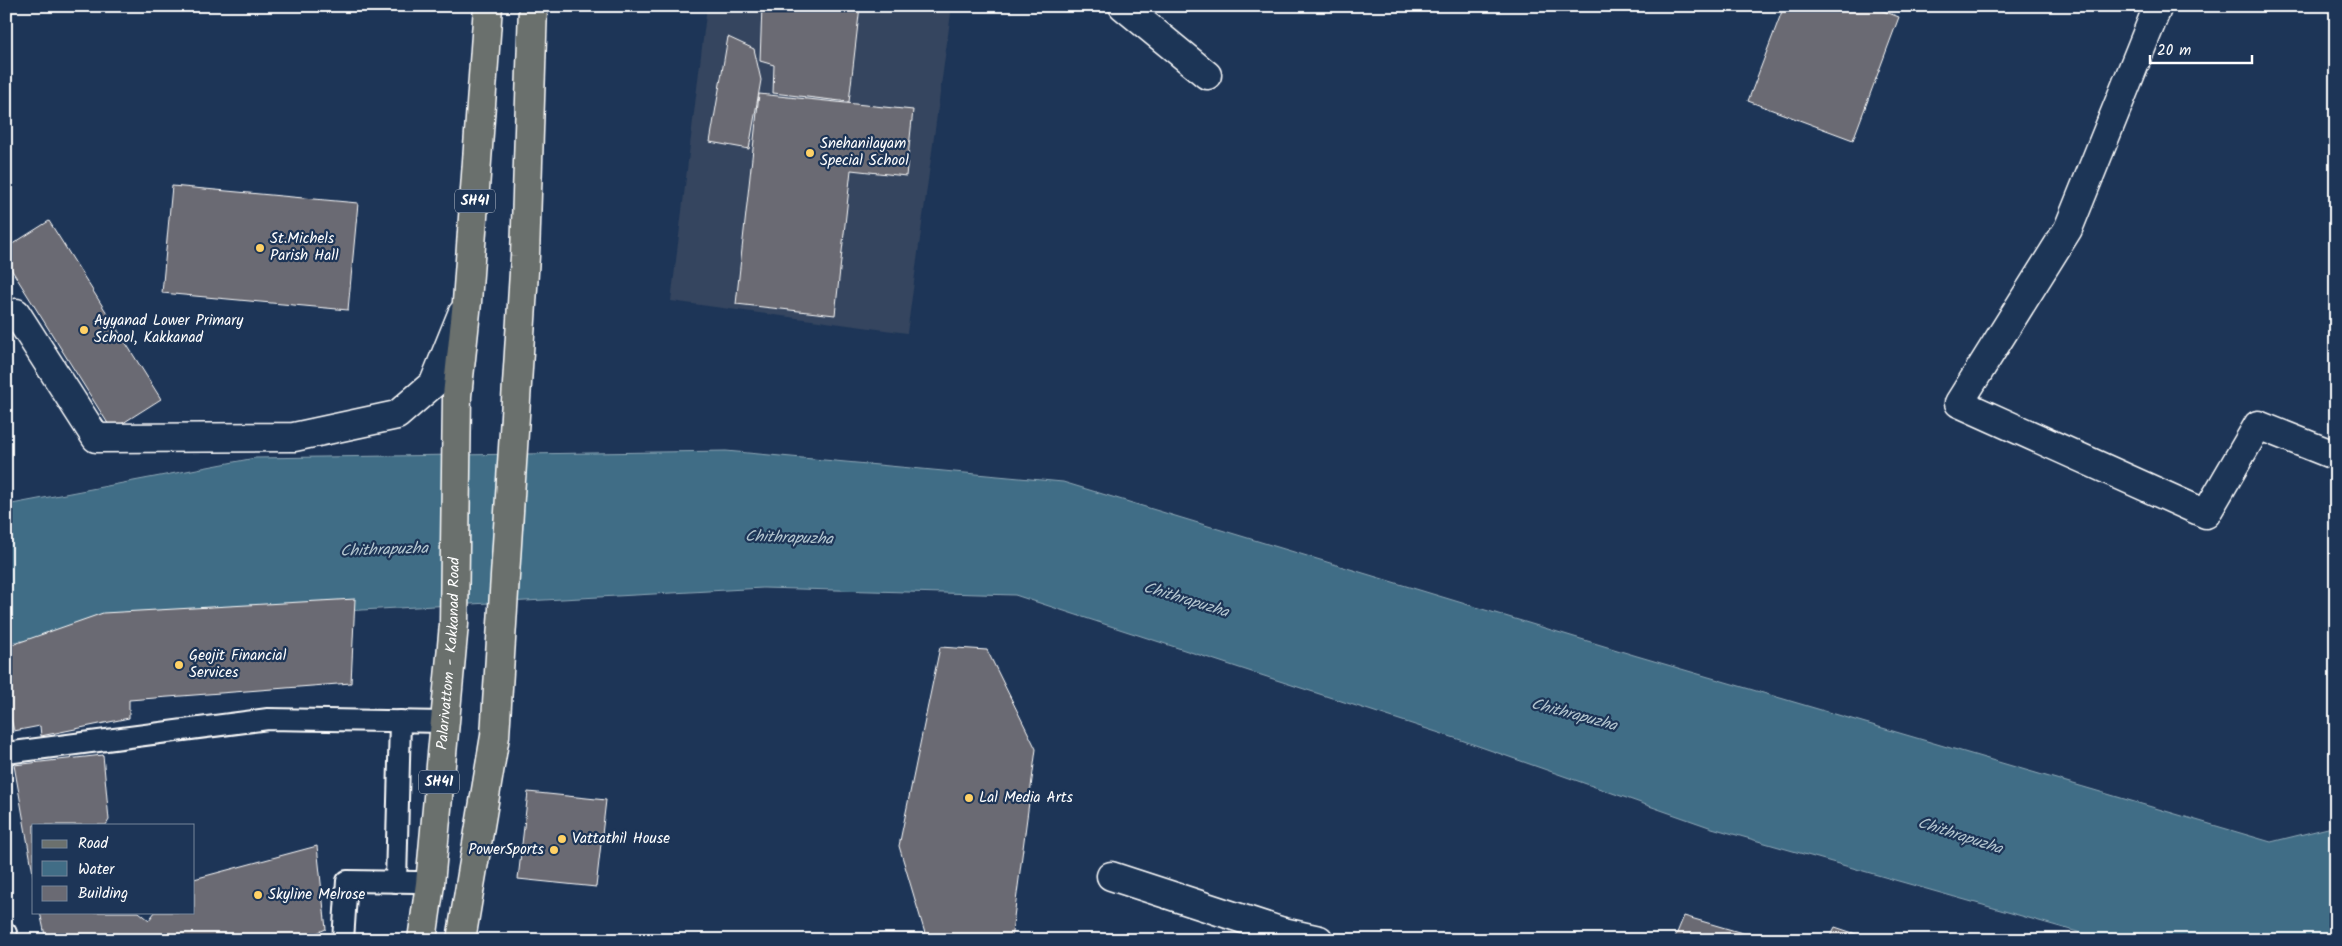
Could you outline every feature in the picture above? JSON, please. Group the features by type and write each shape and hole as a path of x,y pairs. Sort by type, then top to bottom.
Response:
{"main road":[{"name":"SH41","path":"467,302 488,6"},
{"path":"461,940 496,736 525,256 533,6"},
{"name":"Palarivattom - Kakkanad Road","path":"422,940 430,884 454,624 457,396 467,302"}],"street":[{"path":"1123,6 1207,75"},
{"path":"2158,6 2068,229 1959,404 2206,514 2258,426 2336,456"},
{"path":"16,312 96,438 294,436 397,415 434,383 467,302"},
{"path":"1111,876 1282,936 1319,940"}],"lane":[{"path":"6,753 268,719 445,722"},
{"path":"396,882 400,721"},
{"path":"343,940 347,881 430,884"},
{"path":"6,933 8,940"}],"shaded area":[{"name":"Snehanilayam Special School","path":"707,6 952,6 907,333 671,301"}],"water":[{"name":"Chithrapuzha","path":"726,451 1063,482 1637,656 2271,842 2336,826 2336,940 2106,940 1712,828 1461,740 1015,595 763,588 179,620 6,643 6,508 12,504 255,458"}],"building":[{"path":"762,6 860,6 849,102 773,93 774,65 760,61"},
{"path":"1784,6 1870,6 1899,17 1853,140 1748,101"},
{"path":"728,37 754,49 761,80 749,149 710,142"},
{"path":"759,94 913,110 906,176 851,170 835,315 736,304"},
{"name":"St.Michels Parish Hall","path":"172,186 358,203 348,310 162,293"},
{"name":"Ayyanad Lower Primary School, Kakkanad","path":"49,221 161,399 112,430 6,261 6,248"},
{"name":"Geojit Financial Services","path":"355,599 351,683 129,700 129,718 41,736 40,726 14,731 6,699 6,647 103,613"},
{"name":"Lal Media Arts","path":"940,647 987,650 1036,749 1011,940 927,940 899,846"},
{"path":"103,755 109,820 107,824 32,824 32,868 14,765"},
{"name":"Vattathil House","path":"528,792 606,800 596,887 518,879"},
{"name":"Skyline Melrose","path":"317,846 326,929 300,940 46,940 40,914 142,914 149,920 154,914 195,914 195,879"},
{"path":"1684,916 1756,937 1755,940 1674,940"},
{"path":"1835,927 1874,940 1828,940"}],"place":[{"name":"Snehanilayam Special School","path":"810,153"},
{"name":"St.Michels Parish Hall","path":"260,248"},
{"name":"Ayyanad Lower Primary School, Kakkanad","path":"84,330"},
{"name":"Geojit Financial Services","path":"179,665"},
{"name":"Lal Media Arts","path":"969,798"},
{"name":"Vattathil House","path":"562,839"},
{"name":"PowerSports","path":"554,850"},
{"name":"Skyline Melrose","path":"258,895"}]}
